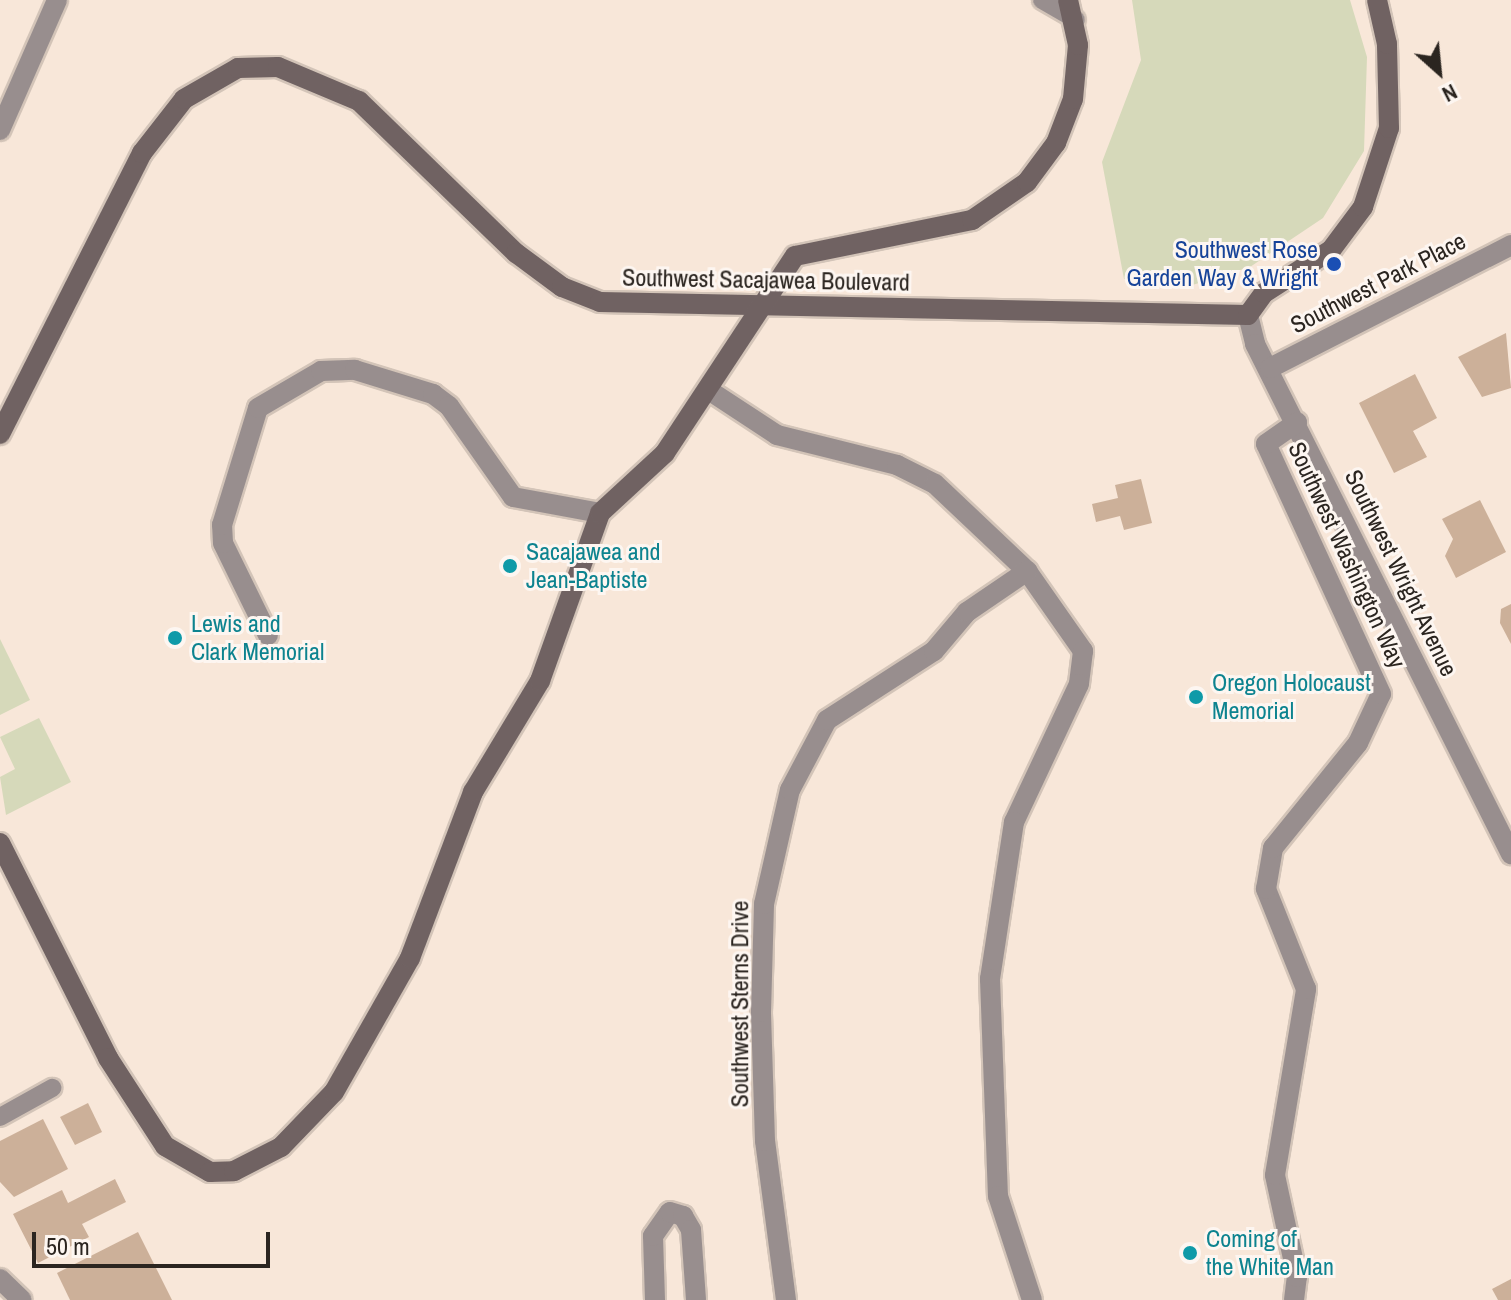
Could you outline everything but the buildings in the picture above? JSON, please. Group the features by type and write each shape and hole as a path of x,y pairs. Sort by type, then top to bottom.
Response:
{"street":[{"path":"0,130 57,0"},
{"path":"0,843 146,1124 181,1161 210,1172 260,1160 306,1125 372,1032 442,882 473,792 540,681 600,513 665,453 768,304 795,256 972,220 1021,189 1066,123 1079,70 1076,20 1068,0"},
{"path":"1248,315 1264,293 1331,250 1363,207 1389,128 1387,44 1377,0"},
{"name":"Southwest Sacajawea Boulevard","path":"0,434 142,153 195,89 215,76 259,65 325,82 359,101 516,253 562,287 620,304 768,304 1248,315"},
{"name":"Southwest Park Place","path":"1270,368 1511,245"},
{"name":"Southwest Wright Avenue","path":"1248,315 1270,368 1511,854"},
{"path":"268,635 223,543 222,525 258,408 321,371 355,370 433,394 449,406 513,497 600,513"},
{"path":"710,391 777,435 897,465 935,484 1027,571 1076,636 1084,668 1014,822 990,979 998,1196 1032,1300"},
{"name":"Southwest Washington Way","path":"1294,1300 1297,1277 1275,1175 1306,989 1266,889 1273,848 1358,743 1381,694 1266,444 1297,422"},
{"name":"Southwest Sterns Drive","path":"786,1300 765,1141 761,1012 764,904 790,790 827,720 934,651 967,612 1027,571"},
{"path":"655,1300 653,1236 670,1212 683,1216 691,1230 696,1300"},
{"path":"0,1279 22,1300"}],"lane":[{"path":"1042,0 1076,20"},
{"path":"0,1117 52,1088"}],"green space":[{"path":"1132,0 1350,0 1367,57 1364,151 1323,218 1250,267 1186,287 1124,279 1102,162 1141,60"},
{"path":"0,639 30,700 0,715"},
{"path":"39,718 71,782 6,815 0,777 15,769 0,737"}],"place":[{"name":"Southwest Rose Garden Way & Wright","path":"1334,264"},
{"name":"Sacajawea and Jean-Baptiste","path":"510,566"},
{"name":"Lewis and Clark Memorial","path":"175,638"},
{"name":"Oregon Holocaust Memorial","path":"1196,697"},
{"name":"Coming of the White Man","path":"1190,1253"}]}
